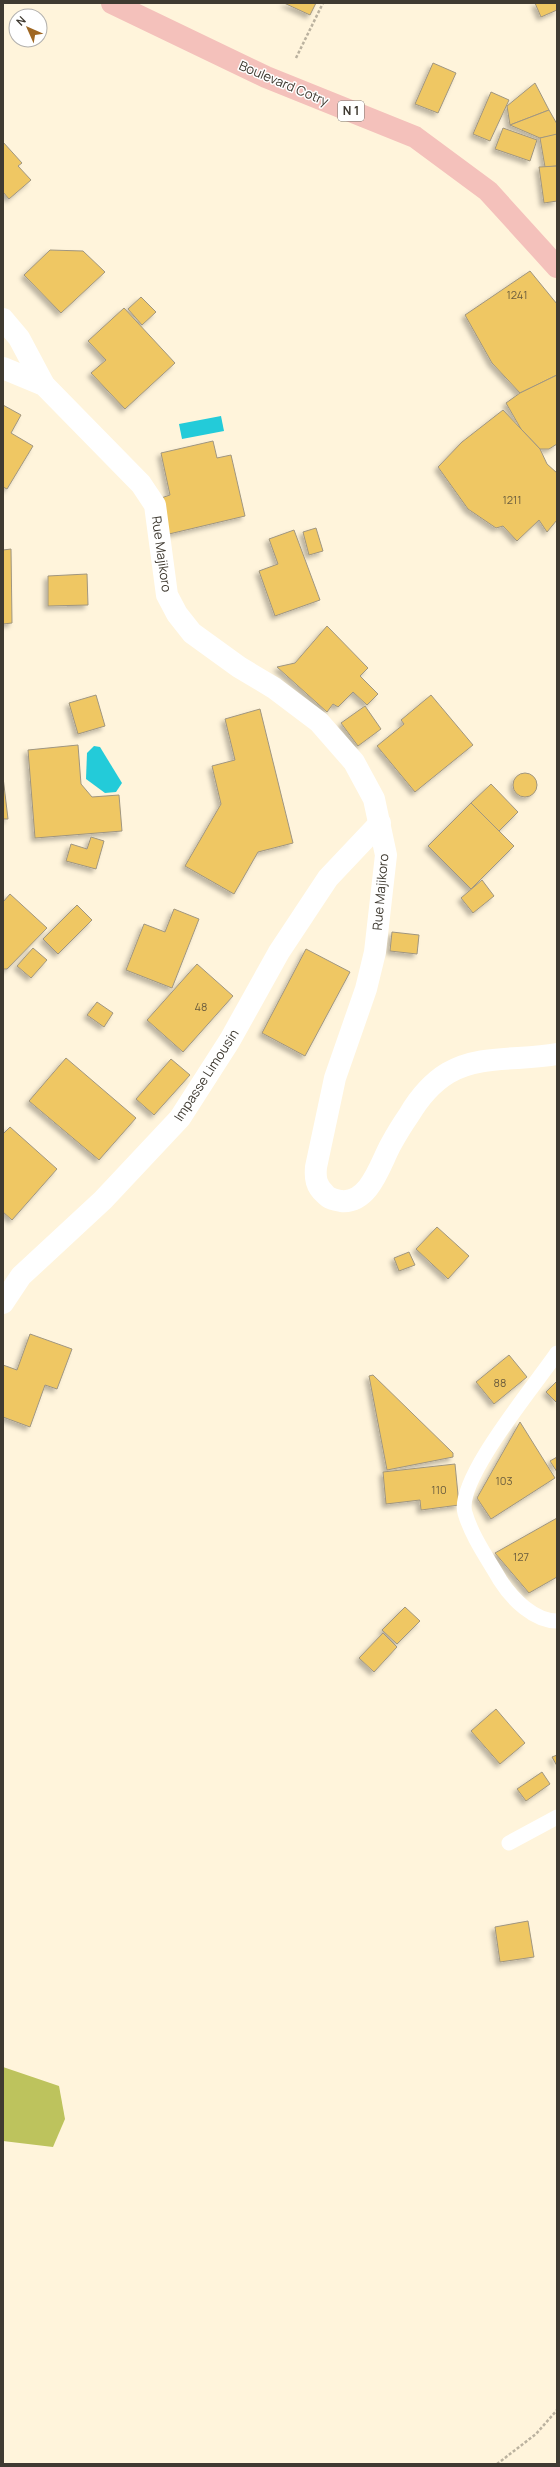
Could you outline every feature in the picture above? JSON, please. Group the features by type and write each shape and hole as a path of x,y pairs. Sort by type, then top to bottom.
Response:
{"main road":[{"name":"Boulevard Cotry","path":"112,3 284,84 415,138 488,191 557,267"}],"street":[{"path":"3,319 19,338 44,385"},
{"name":"Rue Majikoro","path":"3,368 44,385 141,484 155,505 167,595 177,614 192,633 206,644 274,688 319,722 354,762 374,799 386,855 374,952 366,989 335,1078 316,1167 318,1187 330,1198 345,1202 356,1198 365,1191 375,1177 408,1115 427,1089 448,1073 473,1063 557,1054"},
{"name":"Impasse Limousin","path":"3,1303 21,1276 103,1200 180,1118 230,1040 279,952 324,885 380,823"}],"lane":[{"path":"557,1353 535,1386 505,1423 479,1465 465,1496 464,1512 479,1545 503,1585 528,1610 548,1621 557,1621"},
{"path":"509,1843 557,1817"}],"path":[{"path":"284,84 323,3"},
{"path":"497,2464 536,2434 557,2410"}],"green space":[{"path":"3,2067 59,2086 65,2119 53,2147 3,2141"}],"water":[{"path":"221,416 224,431 182,439 179,424"},
{"path":"94,746 100,747 122,783 116,792 105,793 86,779 87,753"}],"building":[{"path":"284,3 316,3 310,15"},
{"path":"535,3 557,3 557,10 541,17"},
{"path":"433,63 456,73 438,113 415,104"},
{"path":"535,83 549,110 510,125 507,106"},
{"path":"491,92 509,100 490,141 473,134"},
{"path":"549,110 557,124 557,135 540,138 510,125"},
{"path":"503,128 537,140 530,161 495,149"},
{"path":"557,134 557,166 545,167 540,138"},
{"path":"3,142 22,163 18,166 31,180 9,199 3,192"},
{"path":"557,166 557,201 544,203 539,167"},
{"path":"50,250 83,251 105,272 61,313 24,275"},
{"path":"530,271 557,304 557,375 520,393 492,363 465,315"},
{"path":"141,297 156,312 142,325 128,309"},
{"path":"124,308 175,363 125,409 91,373 106,360 88,341"},
{"path":"557,375 557,444 549,449 540,449 521,429 506,403 520,393"},
{"path":"3,405 21,415 11,433 33,446 7,489 3,487"},
{"path":"503,410 540,449 547,464 557,473 557,520 547,532 539,520 517,541 503,526 496,528 468,509 438,467 462,442"},
{"path":"213,441 217,458 231,455 245,516 169,534 161,498 170,495 161,453"},
{"path":"316,528 323,551 309,555 303,532"},
{"path":"294,530 320,600 275,616 259,571 278,564 269,539"},
{"path":"11,549 12,623 3,624 3,550"},
{"path":"87,574 88,605 48,606 48,576"},
{"path":"327,626 368,668 360,676 378,694 367,705 353,692 338,707 333,704 327,712 277,667 295,663"},
{"path":"96,695 105,726 78,734 69,703"},
{"path":"431,695 473,745 415,792 377,746 404,724 401,720"},
{"path":"365,706 381,729 358,746 341,723"},
{"path":"260,709 293,843 258,852 234,894 185,866 221,804 212,766 235,760 225,719"},
{"path":"78,745 81,784 92,797 119,795 122,831 35,838 28,750"},
{"path":"525,773 533,777 537,785 533,793 525,797 517,793 513,785 517,777"},
{"path":"3,777 8,819 3,819"},
{"path":"491,784 518,812 499,831 471,803"},
{"path":"471,803 514,846 471,889 428,846"},
{"path":"91,837 104,841 96,869 66,861 71,844 87,849"},
{"path":"482,880 494,896 473,913 461,898"},
{"path":"10,894 47,928 7,969 3,969 3,902"},
{"path":"77,905 92,920 58,954 43,939"},
{"path":"174,909 199,919 172,988 126,970 144,924 165,932"},
{"path":"392,932 419,935 417,954 390,951"},
{"path":"33,948 47,960 31,978 17,966"},
{"path":"306,949 350,972 305,1056 262,1033"},
{"path":"197,964 233,996 183,1052 147,1020"},
{"path":"97,1002 113,1013 104,1027 87,1015"},
{"path":"66,1058 136,1118 99,1160 29,1101"},
{"path":"171,1059 190,1075 154,1115 136,1099"},
{"path":"10,1127 57,1169 12,1220 3,1212 3,1134"},
{"path":"437,1227 469,1256 448,1279 416,1249"},
{"path":"409,1252 415,1265 399,1271 394,1258"},
{"path":"30,1334 72,1349 57,1389 45,1385 30,1427 3,1417 3,1365 17,1370"},
{"path":"509,1355 527,1377 494,1404 476,1382"},
{"path":"373,1375 453,1453 453,1457 387,1470 369,1376"},
{"path":"557,1381 557,1403 546,1392"},
{"path":"520,1422 555,1478 491,1519 477,1498"},
{"path":"557,1457 557,1472 550,1461"},
{"path":"455,1464 459,1505 421,1510 420,1500 386,1504 383,1472"},
{"path":"557,1518 557,1577 529,1593 495,1553"},
{"path":"405,1607 420,1621 397,1644 382,1630"},
{"path":"383,1633 397,1647 374,1672 359,1658"},
{"path":"496,1709 525,1743 500,1764 471,1731"},
{"path":"557,1755 557,1766 552,1757"},
{"path":"542,1772 550,1784 526,1801 517,1789"},
{"path":"528,1921 534,1957 500,1962 495,1927"}]}
